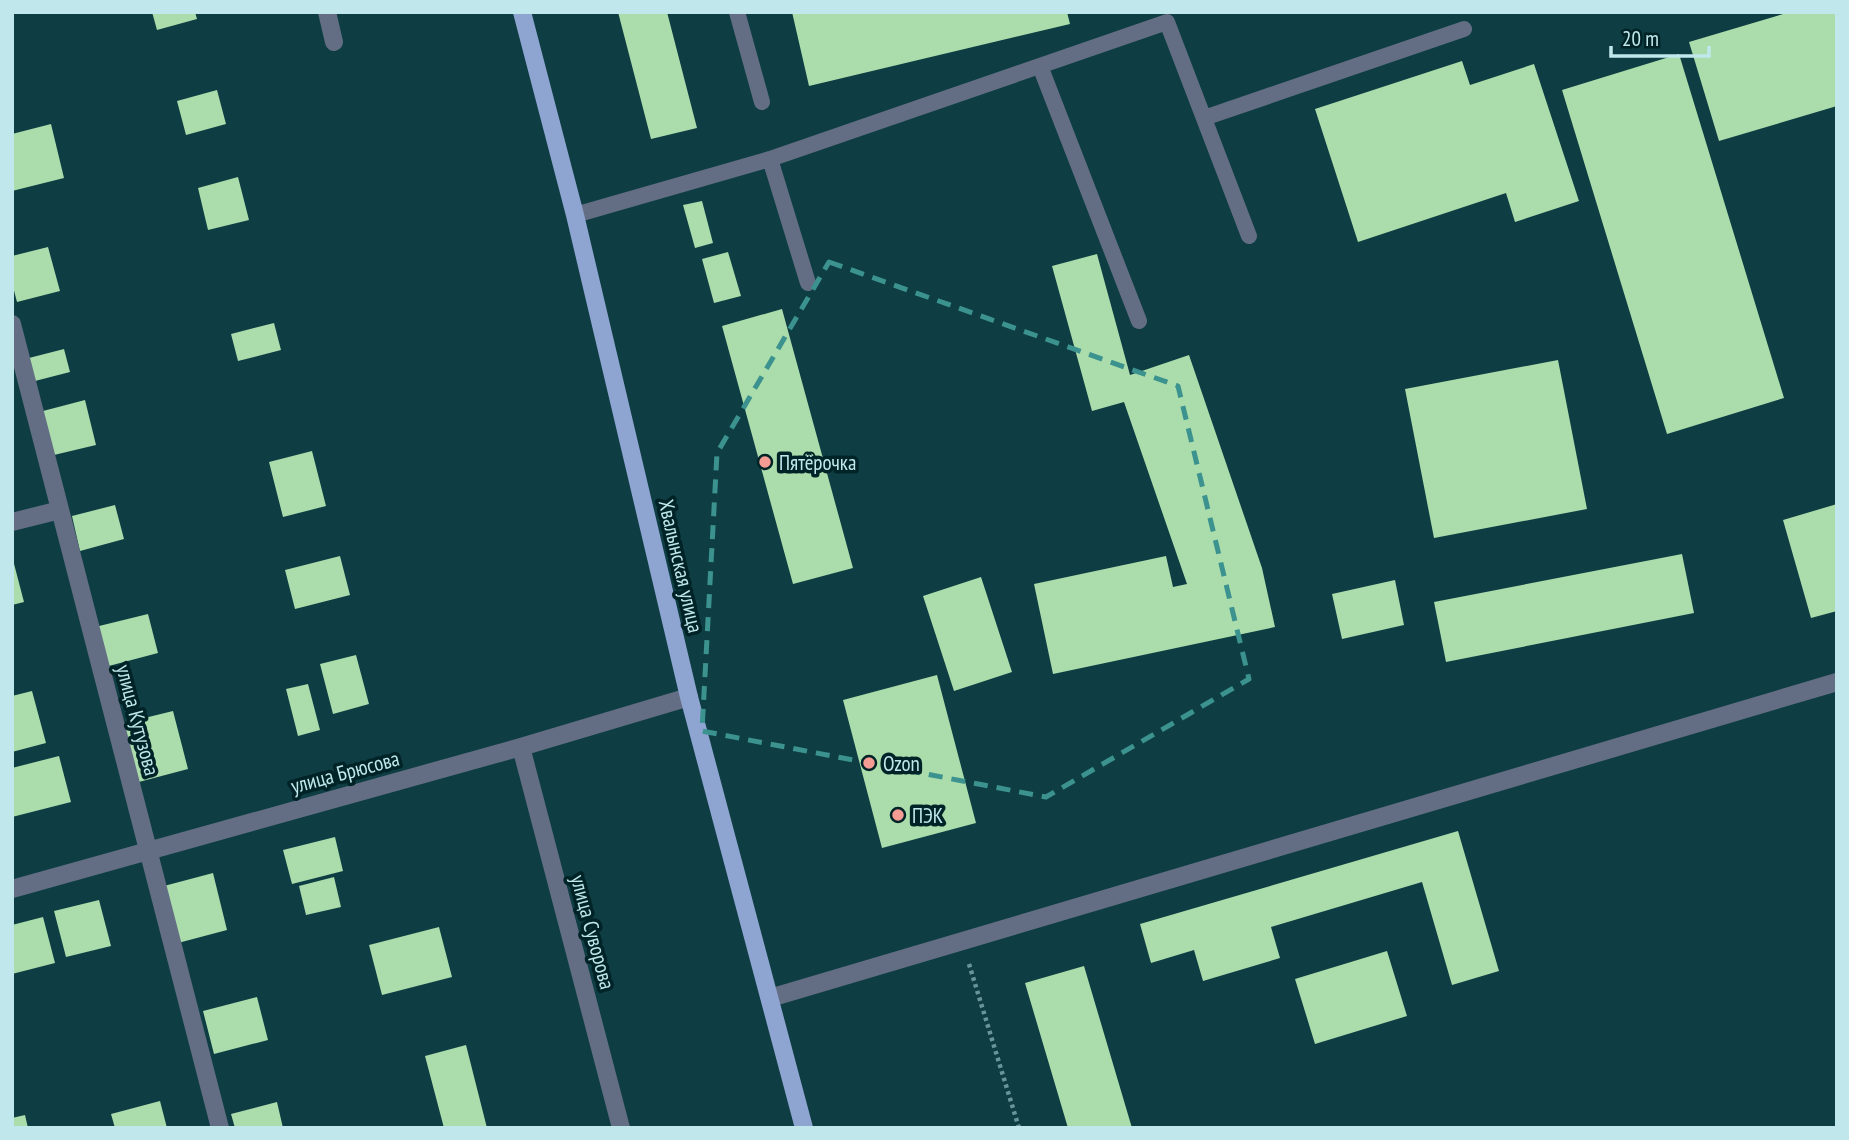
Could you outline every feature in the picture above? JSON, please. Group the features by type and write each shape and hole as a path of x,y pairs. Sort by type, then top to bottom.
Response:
{"main road":[{"name":"Хвалынская улица","path":"522,12 575,215 689,697 804,1128"}],"street":[{"path":"327,12 334,42"},
{"name":"улица Кутузова","path":"12,324 220,1128"},
{"path":"12,522 60,510"},
{"path":"770,998 1837,682"},
{"name":"улица Брюсова","path":"12,889 689,697"},
{"name":"улица Суворова","path":"520,747 621,1128"}],"lane":[{"path":"737,12 762,102"},
{"path":"575,215 770,159 1040,66 1172,17 1204,118 1249,236"},
{"path":"1204,118 1464,29"},
{"path":"1040,66 1139,321"},
{"path":"770,159 808,284"}],"path":[{"path":"963,942 1019,1128"}],"highlighted area":[{"path":"829,262 1178,386 1249,679 1046,797 702,731 717,453"}],"building":[{"path":"152,12 195,12 197,19 157,30"},
{"path":"618,12 667,12 697,128 651,139"},
{"path":"792,12 1067,12 1070,24 809,86"},
{"path":"1790,12 1837,12 1837,106 1719,141 1689,42"},
{"path":"1679,54 1784,398 1667,434 1562,90"},
{"path":"1462,61 1470,85 1534,64 1579,201 1515,222 1506,193 1358,242 1315,109"},
{"path":"217,90 226,124 186,135 177,101"},
{"path":"51,124 64,178 12,191 12,134"},
{"path":"238,177 249,220 208,230 198,188"},
{"path":"702,201 713,243 695,248 683,205"},
{"path":"48,247 60,291 17,302 12,283 12,256"},
{"path":"728,252 741,296 714,303 702,259"},
{"path":"1097,254 1130,375 1189,355 1262,568 1275,627 1053,674 1034,584 1166,556 1173,587 1187,584 1124,402 1092,411 1052,266"},
{"path":"782,309 853,568 793,584 722,326"},
{"path":"274,323 281,350 238,361 231,334"},
{"path":"64,349 70,372 35,381 29,358"},
{"path":"1558,360 1587,509 1434,538 1405,389"},
{"path":"85,400 96,445 54,455 43,411"},
{"path":"312,451 326,506 283,517 269,462"},
{"path":"1837,504 1837,611 1811,618 1783,520"},
{"path":"115,505 124,539 80,551 72,516"},
{"path":"1682,554 1694,613 1446,662 1434,602"},
{"path":"340,556 350,595 295,609 285,570"},
{"path":"12,561 24,602 12,605"},
{"path":"981,577 1012,672 954,691 923,596"},
{"path":"1395,580 1404,625 1342,639 1332,594"},
{"path":"148,614 158,653 105,667 95,627"},
{"path":"356,655 369,704 333,714 320,664"},
{"path":"937,675 976,823 882,848 843,700"},
{"path":"308,684 320,730 298,736 286,689"},
{"path":"32,691 46,743 12,752 12,696"},
{"path":"173,711 188,769 135,783 120,724"},
{"path":"59,756 71,802 12,817 12,768"},
{"path":"1458,831 1499,971 1452,985 1422,882 1271,927 1280,958 1203,981 1194,950 1151,963 1140,924"},
{"path":"335,837 343,871 292,884 283,850"},
{"path":"213,873 227,930 178,943 164,886"},
{"path":"334,877 341,907 306,915 299,886"},
{"path":"99,900 111,946 66,957 54,911"},
{"path":"43,917 55,963 12,974 12,925"},
{"path":"439,927 452,977 382,995 369,945"},
{"path":"1387,951 1407,1016 1315,1044 1295,979"},
{"path":"1084,966 1132,1128 1068,1128 1025,983"},
{"path":"257,997 268,1040 214,1054 203,1011"},
{"path":"466,1045 487,1128 444,1128 425,1056"},
{"path":"160,1101 167,1128 115,1128 111,1114"},
{"path":"277,1102 283,1128 235,1128 231,1114"},
{"path":"25,1115 28,1128 12,1128 12,1118"}],"place":[{"name":"Пятёрочка","path":"765,462"},
{"name":"Ozon","path":"869,763"},
{"name":"ПЭК","path":"898,815"}]}
